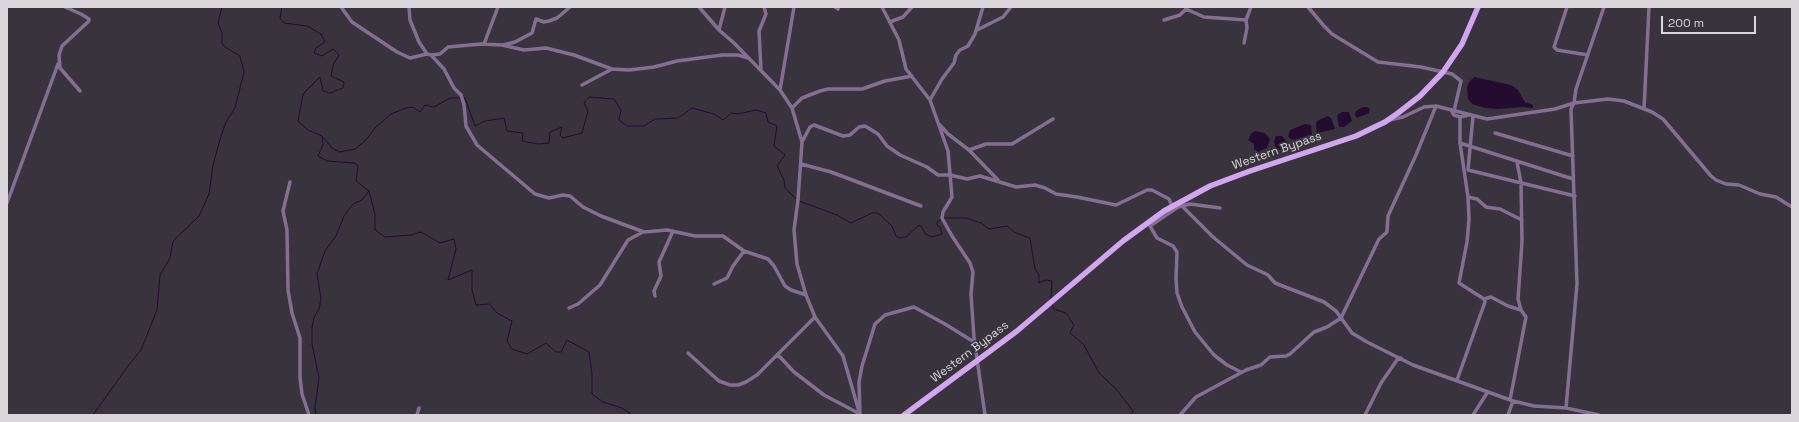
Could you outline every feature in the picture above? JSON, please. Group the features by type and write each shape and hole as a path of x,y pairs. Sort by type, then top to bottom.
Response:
{"main road":[{"name":"Western Bypass","path":"904,415 977,362 1048,305 1123,241 1172,206 1210,186 1250,171 1345,140 1385,122 1420,96 1443,72 1462,44 1478,7"}],"street":[{"path":"7,203 58,64 62,46 89,21 89,19 81,14 65,7"},
{"path":"341,7 352,22 404,56 414,58 440,54 448,48 484,44 502,45 524,50 538,48 560,51 612,69 641,69 658,67 677,61 722,55 738,55 749,59"},
{"path":"409,7 410,20 419,42 429,55 444,68 454,88 461,95 464,106 466,126 470,136 477,145 496,162 535,194 549,198 563,195 570,196 583,207 601,216 644,232 673,231 698,236 723,236 744,251 768,260 774,266 782,282 787,288 806,295"},
{"path":"484,44 498,7"},
{"path":"502,45 515,42 532,33 536,19 544,22 549,21 557,18 570,7"},
{"path":"699,7 719,30 780,90 792,108 802,142 794,238 798,264 806,295 815,317 843,356 860,415"},
{"path":"719,30 725,7"},
{"path":"761,70 759,31 766,14 764,7"},
{"path":"780,90 794,7"},
{"path":"882,7 900,44 906,68 930,100 948,154 952,197 943,212 942,218 972,268 971,306 974,342 985,415"},
{"path":"890,22 903,17 912,7"},
{"path":"930,100 942,79 954,63 956,55 960,50 968,46 977,30 983,7"},
{"path":"977,30 1003,17 1011,7"},
{"path":"1244,43 1247,28 1246,20 1251,7"},
{"path":"1304,7 1310,8 1332,34 1378,62 1421,67 1452,74 1461,81 1453,110 1454,115 1460,117 1471,115"},
{"path":"1567,7 1554,47 1557,50 1588,55"},
{"path":"1566,408 1577,284 1571,109 1574,103 1576,89 1604,7"},
{"path":"1644,108 1649,7"},
{"path":"1164,20 1180,15 1186,9 1204,17 1246,20"},
{"path":"515,42 518,48"},
{"path":"58,64 62,71 80,91"},
{"path":"582,85 612,69"},
{"path":"792,108 802,98 820,91 828,89 862,89 885,81 912,76"},
{"path":"1385,122 1403,117 1421,107 1436,106 1493,119 1555,109 1574,103 1616,100 1644,108 1663,119 1713,178 1726,184 1739,185 1757,193 1776,197 1792,207"},
{"path":"1180,415 1196,397 1242,372 1261,365 1270,357 1286,356 1290,354 1314,332 1327,327 1341,318 1379,239 1387,232 1388,216 1416,155 1436,106"},
{"path":"1471,115 1471,147 1468,170 1574,196"},
{"path":"1460,117 1460,143 1468,197 1467,242 1459,283 1484,299 1491,297 1508,306 1521,310"},
{"path":"969,150 986,144 1012,144 1053,119"},
{"path":"938,123 948,134 969,150 999,181"},
{"path":"802,142 810,127 814,125 818,125 828,131 843,136 850,135 858,127 865,126 878,134 887,146 900,156 931,169 938,175 950,175 967,179 980,176 1016,187 1035,185 1056,194 1116,205 1147,190 1152,190 1169,199 1172,206"},
{"path":"1495,133 1573,156"},
{"path":"1460,143 1573,179"},
{"path":"1508,415 1512,401 1526,317 1521,310 1518,298 1522,220 1521,183 1518,162"},
{"path":"801,164 831,172 921,206"},
{"path":"290,182 283,211 287,230 288,290 292,313 300,338 300,376 302,394 309,415"},
{"path":"1468,197 1478,199 1486,206 1500,209 1522,220"},
{"path":"1220,208 1190,204 1182,206 1150,226 1157,238 1173,246 1177,252 1177,293 1182,308 1195,332 1214,355 1227,365 1242,372"},
{"path":"1182,206 1213,236 1247,265 1268,275 1275,283 1324,302 1336,311 1356,336 1413,365 1512,401 1534,406 1566,408 1599,415"},
{"path":"655,296 654,292 661,276 660,259 673,231"},
{"path":"569,308 578,304 600,284 628,240 644,232"},
{"path":"714,284 727,278 731,269 744,251"},
{"path":"1457,380 1473,337 1484,299"},
{"path":"860,415 859,382 862,366 875,324 885,315 914,308 945,324 974,342"},
{"path":"688,353 719,381 730,385 738,385 757,375 815,317"},
{"path":"777,356 780,357 794,372 824,395 860,415"},
{"path":"1365,415 1381,383 1397,360 1401,358"},
{"path":"1473,415 1487,393"},
{"path":"417,415 419,408"}],"shaded area":[{"path":"1474,77 1511,85 1518,90 1525,102 1533,105 1533,108 1522,107 1498,109 1485,108 1472,104 1468,99 1467,87 1469,82"},
{"path":"1363,107 1370,109 1369,113 1357,118 1355,115 1356,111"},
{"path":"1342,112 1349,112 1352,121 1344,127 1339,127 1337,115"},
{"path":"1328,116 1331,118 1335,129 1317,133 1317,121"},
{"path":"1305,124 1311,125 1312,134 1294,140 1290,139 1288,136 1290,130"},
{"path":"1255,131 1265,133 1270,139 1267,148 1258,152 1254,149 1254,144 1248,140 1251,134"},
{"path":"1276,136 1282,136 1288,143 1288,148 1276,150 1274,141"}],"waterway":[{"path":"93,415 141,350 157,310 160,275 170,258 173,241 199,216 209,194 213,165 221,136 226,122 235,108 244,72 240,56 225,47 222,43 222,33 218,23 222,7"},
{"path":"282,7 280,18 284,23 307,26 321,34 325,42 316,48 314,53 322,56 333,49 339,55 333,65 331,76 344,82 343,88 330,93 323,91 320,77 303,94 298,121 308,130 322,136 323,145 318,156 327,161 355,163 358,166 356,181 369,191 375,215 375,230 385,237 411,235 421,232 440,243 454,239 456,249 448,280 472,270 472,290 476,305 489,304 497,313 512,321 507,341 512,349 527,354 546,343 556,352 561,352 567,340 589,352 592,374 592,394 603,402 622,408 632,415"},
{"path":"322,136 332,148 339,152 355,149 365,141 375,128 391,114 413,107 420,112 425,105 434,107 450,98 465,98 475,126 485,121 504,118 507,131 523,133 522,141 538,144 549,143 550,132 562,127 560,135 563,138 582,133 588,111 584,103 589,97 614,99 621,110 619,120 627,126 644,126 655,119 678,118 692,108 714,114 723,120 731,113 738,114 756,110 766,113 768,122 777,126 774,146 785,155 777,166 784,180 785,188 796,199"},
{"path":"316,415 315,408 319,378 312,344 312,328 314,317 319,309 321,299 317,274 325,251 336,236 344,216 353,204 362,200 369,191"},
{"path":"799,201 837,215 851,223 872,213 878,213 892,226 896,236 899,238 906,237 919,225 922,227 925,234 932,237 942,234 940,227 937,225 937,222 941,219"},
{"path":"943,218 966,218 981,223 989,229 1007,226 1014,232 1030,238 1035,269 1039,275 1039,283 1046,280 1052,281 1051,298"},
{"path":"1052,303 1054,309 1066,313 1074,325 1070,333 1084,345 1099,373 1116,389 1133,411 1131,415"}]}
